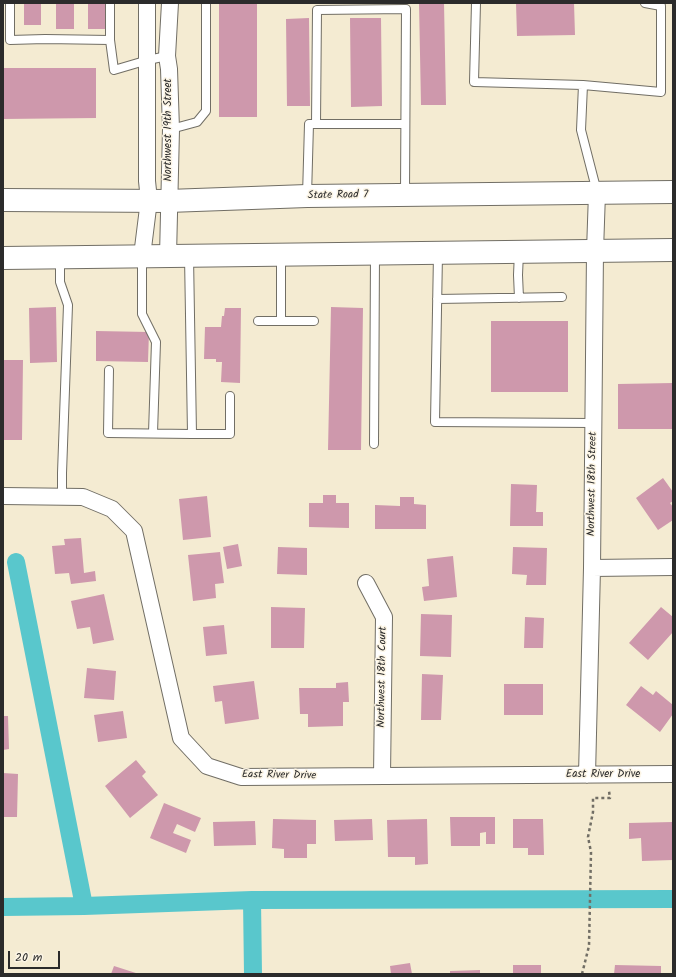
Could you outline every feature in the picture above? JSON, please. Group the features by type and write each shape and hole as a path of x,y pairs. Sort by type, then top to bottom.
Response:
{"main road":[{"name":"State Road 7","path":"3,200 159,200 307,196 673,192"},
{"path":"3,258 673,250"}],"street":[{"name":"Northwest 19th Street","path":"147,3 147,181 159,200 178,256"},
{"name":"Northwest 19th Street","path":"142,256 159,200 171,128 169,69 167,56 170,3"},
{"name":"Northwest 18th Street","path":"587,775 592,568 595,251 598,193"},
{"name":"East River Drive","path":"3,496 83,497 112,509 134,531 181,738 206,766 241,777 673,774"},
{"path":"592,568 673,567"},
{"name":"Northwest 18th Court","path":"366,583 384,617 382,776"}],"lane":[{"path":"10,3 10,40 110,40"},
{"path":"110,3 110,40 114,70 167,56"},
{"path":"171,128 197,122 206,111 206,3"},
{"path":"476,3 474,82 583,85 661,92 661,6 645,3"},
{"path":"316,124 317,10 406,8 405,195"},
{"path":"583,85 581,130 598,193"},
{"path":"307,196 309,124 405,124"},
{"path":"519,252 519,298"},
{"path":"438,253 435,422 593,423"},
{"path":"374,444 375,254"},
{"path":"281,255 281,321"},
{"path":"142,256 142,314 156,342 153,433"},
{"path":"178,256 192,434"},
{"path":"60,257 60,282 68,306 62,496"},
{"path":"437,299 562,297"},
{"path":"258,322 314,321"},
{"path":"109,370 108,433 230,434 230,396"}],"path":[{"path":"582,974 589,946 591,852 588,837 593,812 593,798 610,798 609,775"}],"building":[{"path":"24,3 41,3 41,25 24,25"},
{"path":"56,3 74,3 74,29 56,29"},
{"path":"88,3 105,3 105,29 88,29"},
{"path":"219,3 257,3 257,117 219,117"},
{"path":"419,3 444,3 446,105 421,105"},
{"path":"516,3 574,3 575,35 517,36"},
{"path":"309,18 310,106 287,106 286,19"},
{"path":"350,18 381,18 382,106 351,107"},
{"path":"3,68 96,68 96,118 3,119"},
{"path":"56,307 57,362 30,363 29,308"},
{"path":"331,307 363,308 361,450 328,450"},
{"path":"225,308 241,308 240,383 221,382 222,362 216,362 216,359 204,359 205,327 221,327 222,316 224,316"},
{"path":"491,321 568,321 568,392 491,392"},
{"path":"96,331 149,332 148,362 96,361"},
{"path":"3,360 23,360 22,440 3,440"},
{"path":"673,383 673,429 618,429 618,384"},
{"path":"663,478 673,492 673,501 670,503 673,507 673,520 658,530 636,498"},
{"path":"511,484 537,485 536,512 543,512 543,526 510,526"},
{"path":"323,495 336,495 336,503 349,503 349,528 309,527 309,503 323,503"},
{"path":"207,496 211,537 183,540 179,499"},
{"path":"400,497 414,497 414,504 426,505 426,529 375,529 375,505 400,506"},
{"path":"81,538 84,573 95,571 96,581 71,584 69,573 55,574 52,546 65,545 64,539"},
{"path":"238,544 242,566 227,569 223,547"},
{"path":"278,547 307,548 307,575 277,574"},
{"path":"513,547 547,548 546,585 526,585 527,575 512,574"},
{"path":"220,552 224,583 215,584 216,598 193,601 188,555"},
{"path":"453,556 457,597 424,601 422,587 429,586 427,559"},
{"path":"104,594 114,640 93,644 90,627 77,629 71,601"},
{"path":"271,607 305,608 304,648 271,648"},
{"path":"661,607 673,617 673,632 648,660 629,643"},
{"path":"421,614 452,615 451,657 420,656"},
{"path":"525,617 544,618 543,648 524,648"},
{"path":"224,625 227,654 206,656 203,627"},
{"path":"87,668 116,671 114,700 84,698"},
{"path":"422,674 443,675 441,720 421,720"},
{"path":"254,681 259,719 225,724 222,701 215,702 213,686"},
{"path":"348,682 349,702 343,702 343,726 308,727 308,714 300,714 299,688 336,688 336,683"},
{"path":"504,684 543,684 543,715 504,715"},
{"path":"641,686 653,695 656,691 673,705 673,714 660,732 626,705"},
{"path":"123,711 127,738 98,742 94,715"},
{"path":"3,716 8,716 9,749 3,750"},
{"path":"136,760 146,772 142,776 158,795 130,818 105,786"},
{"path":"3,773 18,774 17,817 3,817"},
{"path":"164,803 201,818 195,832 177,824 173,833 191,840 186,853 150,838"},
{"path":"450,817 495,817 495,844 486,844 486,832 480,833 480,846 451,846"},
{"path":"273,819 316,820 316,844 307,844 307,858 284,858 284,849 272,848"},
{"path":"372,819 373,840 335,841 334,820"},
{"path":"427,819 428,864 415,865 415,857 388,857 387,820"},
{"path":"513,819 543,819 544,855 528,855 528,848 513,848"},
{"path":"255,821 256,845 214,846 213,822"},
{"path":"673,822 673,860 642,861 641,838 629,839 629,823"},
{"path":"410,963 412,974 391,974 390,966"},
{"path":"513,965 541,965 541,974 513,974"},
{"path":"615,965 661,966 661,974 614,974"},
{"path":"114,966 139,974 111,974"},
{"path":"480,970 480,974 450,974 450,971"}],"waterway":[{"path":"16,562 84,906"},
{"path":"3,907 84,906 252,900 673,899"},
{"path":"252,900 253,974"}]}
